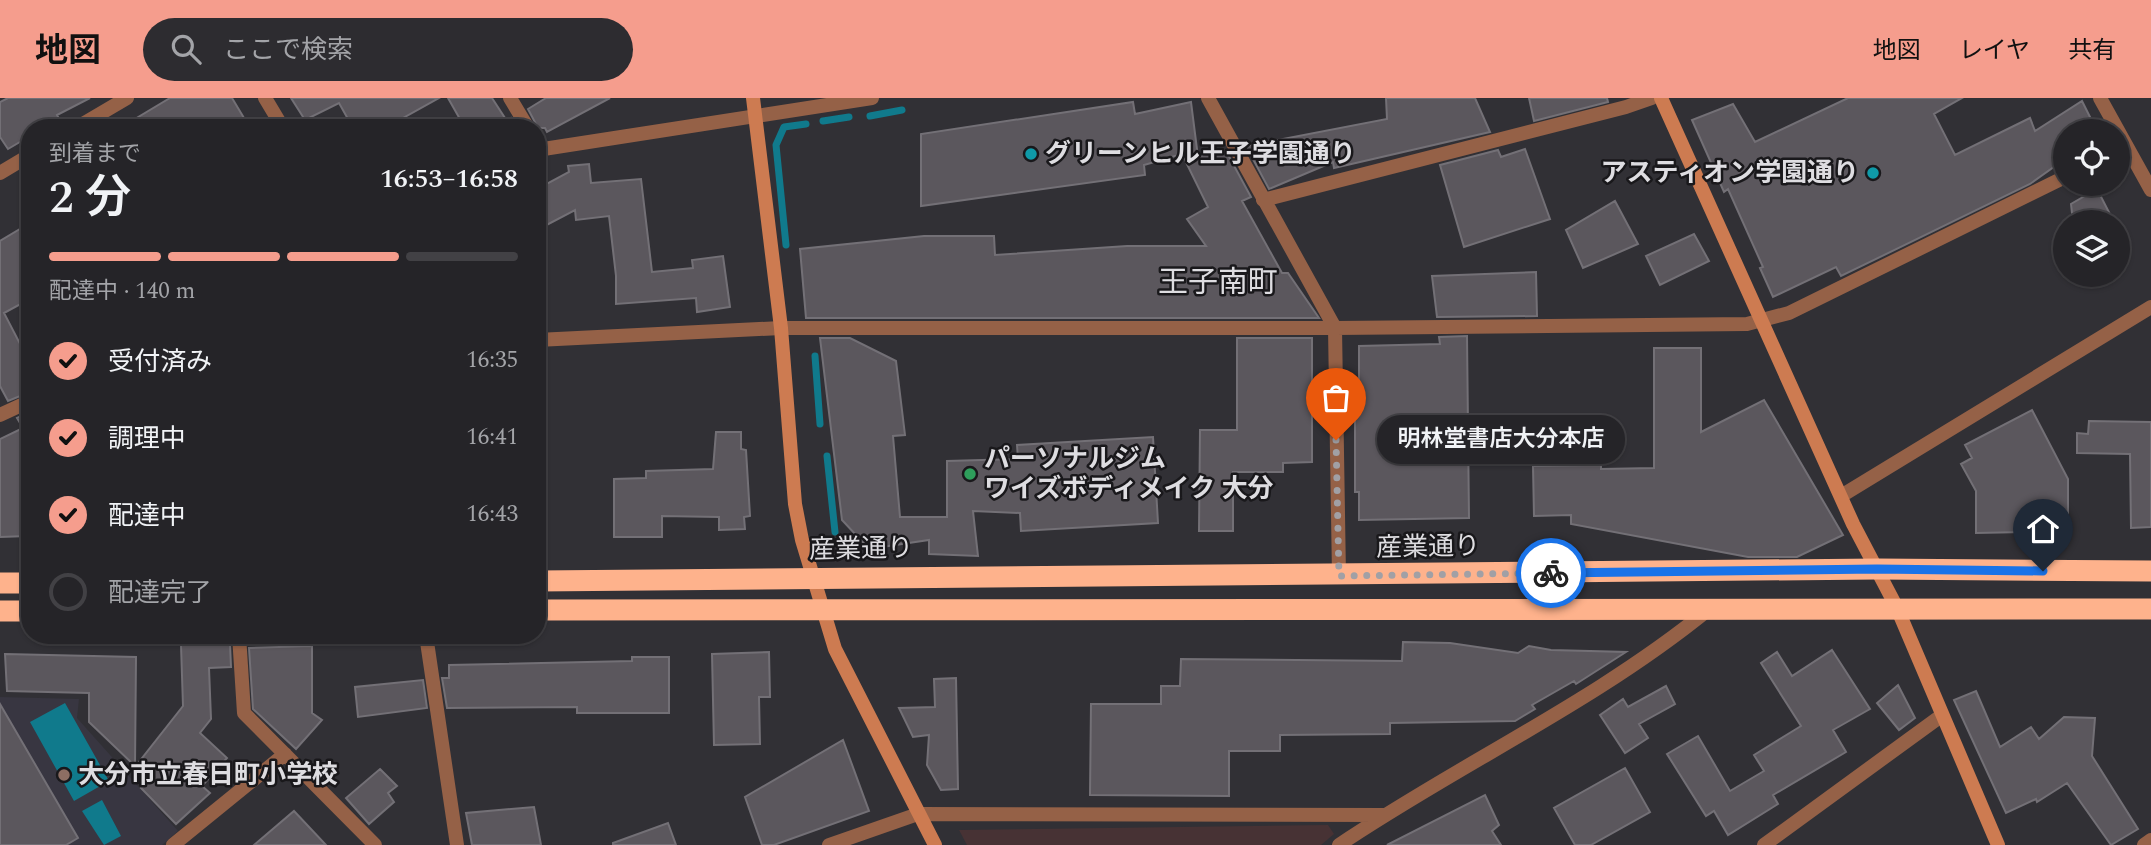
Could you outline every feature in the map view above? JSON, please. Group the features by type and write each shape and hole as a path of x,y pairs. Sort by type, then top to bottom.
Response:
{"highway":[{"name":"産業通り","path":"546,582 1877,569 2151,571"},
{"path":"0,583 21,583"},
{"path":"546,610 2151,609"},
{"path":"0,611 21,611"}],"street":[{"path":"91,119 127,98"},
{"path":"265,98 278,119"},
{"path":"510,98 523,119"},
{"path":"753,98 781,328 795,504 813,578 835,649 934,845"},
{"path":"546,146 872,98"},
{"path":"1209,98 1335,328 1339,576"},
{"path":"1263,200 1626,107 1652,98"},
{"path":"1661,98 1841,496 1897,608 1998,845"},
{"path":"2100,98 2109,119"},
{"path":"0,173 21,160"},
{"path":"2130,160 2151,190"},
{"path":"546,340 781,328 1732,325 1763,321 1789,313 2053,183"},
{"path":"1841,496 2151,307"},
{"path":"0,415 21,405"},
{"path":"1339,845 1384,814 1594,694 1709,609"},
{"path":"240,644 244,713 375,845"},
{"path":"427,644 457,845"},
{"path":"1764,845 1941,716"},
{"path":"173,845 285,754"},
{"path":"829,845 918,814 1384,814"},
{"path":"2144,845 2151,840"}],"shaded area":[{"name":"大分市立春日町小学校","path":"0,697 79,699 77,718 178,831 162,845 0,845"},
{"path":"1328,825 1334,834 1321,845 967,845 959,830"}],"water":[{"path":"65,703 109,781 74,801 30,722"},
{"path":"102,800 121,836 104,845 82,811"}],"building":[{"path":"8,98 90,98 57,115 59,119 21,119 21,141 8,149 0,137 0,102"},
{"path":"170,98 232,98 245,119 135,119"},
{"path":"291,98 439,98 401,119 348,119 339,103 304,119"},
{"path":"448,98 492,98 506,119 460,119"},
{"path":"546,98 610,98 547,132 546,119 533,119 528,109"},
{"path":"1386,98 1475,98 1490,132 1334,168 1333,162 1269,189 1246,146 1387,119"},
{"path":"1529,98 1607,98 1608,102 1534,121"},
{"path":"1848,98 1962,98 1934,114 1955,155 2030,118 2035,131 2053,120 2053,168 2030,184 1841,276 1836,267 1773,297 1760,268 1763,267 1728,189 1724,192 1692,120 1733,104 1755,142"},
{"path":"2082,101 2091,119 2054,119"},
{"path":"1133,102 1135,114 1191,102 1198,157 1217,149 1226,151 1251,197 1242,201 1282,273 1288,273 1319,318 806,318 800,249 924,236 994,236 995,255 1127,246 1206,246 1187,219 1208,207 1182,154 1144,165 1145,175 921,206 921,134"},
{"path":"1525,149 1550,219 1464,247 1440,165 1498,150 1501,157"},
{"path":"589,164 591,183 641,179 652,272 693,268 692,260 723,256 730,307 697,312 696,298 616,304 616,276 609,216 576,220 575,210 546,225 546,184 569,172 568,166"},
{"path":"2085,196 2101,196 2108,210 2072,210 2071,204"},
{"path":"1615,201 1638,244 1583,268 1566,230"},
{"path":"21,228 21,304 4,313 21,346 21,396 8,401 0,386 0,241"},
{"path":"1694,234 1709,261 1660,285 1646,256"},
{"path":"1536,272 1537,316 1437,317 1432,276"},
{"path":"1467,336 1469,518 1359,520 1359,492 1355,492 1355,414 1359,414 1359,346 1440,344 1439,337"},
{"path":"820,338 850,338 896,361 905,435 893,436 900,517 947,517 947,461 1018,459 1017,445 1153,437 1158,523 1021,531 1020,513 973,511 978,556 929,554 929,540 869,549 842,520"},
{"path":"1237,338 1312,338 1312,462 1283,463 1283,472 1233,472 1233,531 1199,531 1200,430 1237,430"},
{"path":"1654,348 1701,348 1701,432 1764,400 1843,535 1797,557 1748,557 1571,524 1571,515 1534,516 1533,466 1601,465 1601,469 1654,468"},
{"path":"2032,410 2068,479 2068,516 2025,516 2025,532 1976,533 1976,491 1961,464 1972,458 1965,445"},
{"path":"2089,421 2151,422 2151,527 2131,528 2130,454 2077,453 2077,433 2088,434"},
{"path":"21,429 21,536 0,537 0,439"},
{"path":"716,432 741,432 741,449 746,450 750,516 744,517 745,529 719,530 719,517 662,516 662,537 614,537 614,479 646,478 646,471 713,469"},
{"path":"1403,642 1450,643 1518,653 1529,646 1551,650 1626,652 1576,684 1574,681 1532,705 1535,709 1515,721 1390,723 1390,734 1280,735 1280,751 1229,751 1229,796 1090,795 1091,704 1161,704 1161,686 1180,686 1181,659 1402,661"},
{"path":"230,644 231,667 209,668 211,719 200,733 227,758 202,786 210,793 176,824 141,788 150,781 135,767 183,706 181,645"},
{"path":"312,646 312,713 322,720 296,749 253,709 249,648"},
{"path":"1832,650 1870,709 1833,730 1846,752 1773,795 1778,804 1728,835 1714,811 1706,816 1667,754 1698,736 1730,791 1764,771 1754,755 1801,726 1761,663 1777,652 1792,676"},
{"path":"769,652 770,697 759,697 760,744 714,745 712,654"},
{"path":"5,654 136,657 135,766 89,722 89,693 7,691"},
{"path":"632,657 669,657 669,713 577,713 577,707 447,708 442,678 449,678 449,665 632,661"},
{"path":"956,678 958,789 941,790 927,765 929,735 913,737 899,708 935,707 934,679"},
{"path":"423,680 427,708 358,717 355,687"},
{"path":"1898,685 1915,718 1899,730 1877,703"},
{"path":"1666,686 1675,704 1639,724 1648,738 1625,753 1600,715 1623,699 1628,707"},
{"path":"1976,691 2000,747 2031,727 2039,739 2064,717 2095,718 2092,756 2138,829 2111,845 2067,783 2037,802 2036,799 2006,813 1954,700"},
{"path":"0,704 78,838 66,845 0,845"},
{"path":"843,740 869,811 774,845 762,845 745,797"},
{"path":"1625,768 1650,812 1591,845 1575,845 1554,808"},
{"path":"380,769 397,786 388,793 394,802 369,824 346,798"},
{"path":"1485,795 1499,825 1492,831 1501,845 1387,845"},
{"path":"534,807 541,845 472,845 466,813"},
{"path":"294,811 326,845 254,845"},
{"path":"668,823 676,845 613,845 613,843"}],"waterway":[{"path":"870,116 902,110"},
{"path":"823,121 849,117"},
{"path":"786,245 776,145 784,127 806,124"},
{"path":"815,356 820,424"},
{"path":"827,456 835,532"}],"way so far":[{"path":"1336,440 1339,576 1551,573"}],"place":[{"name":"グリーンヒル王子学園通り","path":"1031,154"},
{"name":"アスティオン学園通り","path":"1873,173"},
{"name":"明林堂書店大分本店","path":"1336,440"},
{"name":"パーソナルジム ワイズボディメイク 大分","path":"970,474"},
{"name":"大分市立春日町小学校","path":"64,775"}],"district":[{"name":"王子南町","path":"1218,283"}],"route":[{"path":"1551,573 1877,569 2043,571"}]}
